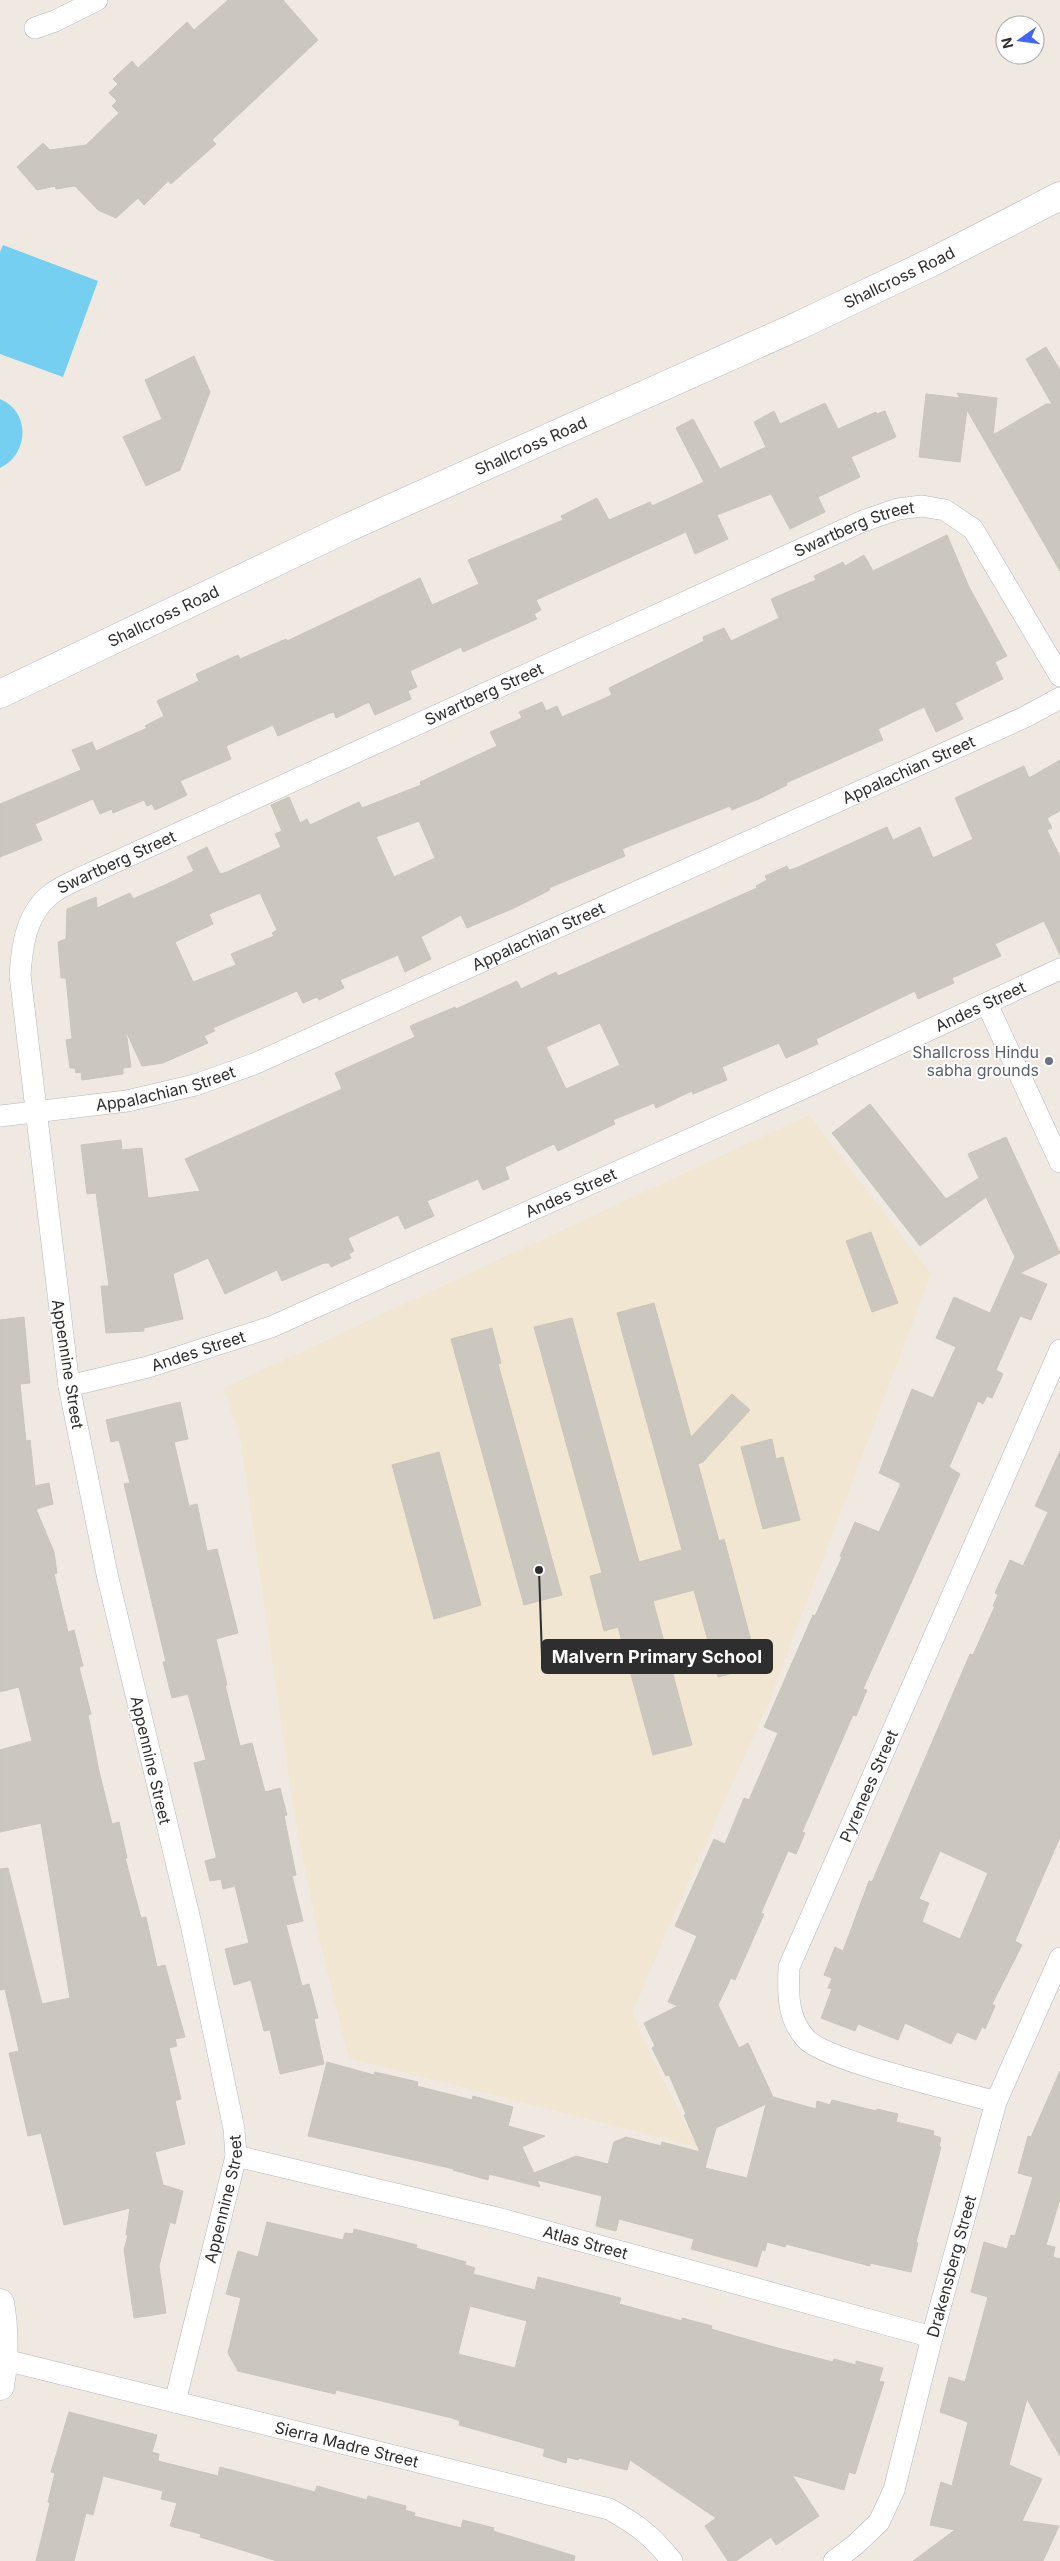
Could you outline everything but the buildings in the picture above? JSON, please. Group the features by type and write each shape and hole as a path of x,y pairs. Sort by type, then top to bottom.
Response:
{"street":[{"path":"35,28 55,22 97,0"},
{"name":"Shallcross Road","path":"0,694 347,528 800,325 934,261 1060,196"},
{"name":"Swartberg Street","path":"36,1113 21,967 22,944 32,915 51,894 210,817 863,521 898,509 922,506 945,510 973,528 1060,676"},
{"name":"Appalachian Street","path":"0,1116 127,1101 195,1085 254,1064 1026,717 1060,698"},
{"name":"Andes Street","path":"69,1386 148,1367 271,1327 987,1004 1060,969"},
{"path":"987,1004 1060,1162"},
{"name":"Appennine Street","path":"36,1113 69,1386 107,1574 228,2089 236,2156 175,2402"},
{"name":"Pyrenees Street","path":"996,2102 833,2055 807,2040 792,2019 788,1996 789,1967 1060,1350"},
{"name":"Drakensberg Street","path":"834,2561 855,2545 879,2522 890,2498 996,2102 1060,1958"},
{"name":"Atlas Street","path":"236,2156 501,2219 932,2337"},
{"path":"0,2303 5,2360 0,2386"},
{"name":"Sierra Madre Street","path":"5,2360 609,2510 638,2524 658,2543 672,2561"}],"shaded area":[{"path":"809,1115 931,1274 768,1704 670,1923 633,2012 647,2047 697,2147 349,2058 317,1929 296,1824 240,1436 224,1388"}],"water":[{"path":"3,245 98,281 63,377 0,354 0,252"},
{"path":"0,399 10,405 17,413 22,433 17,453 10,462 0,468"}],"place":[{"name":"Shallcross Hindu sabha grounds","path":"1049,1061"},
{"name":"Malvern Primary School","path":"539,1570"}]}
